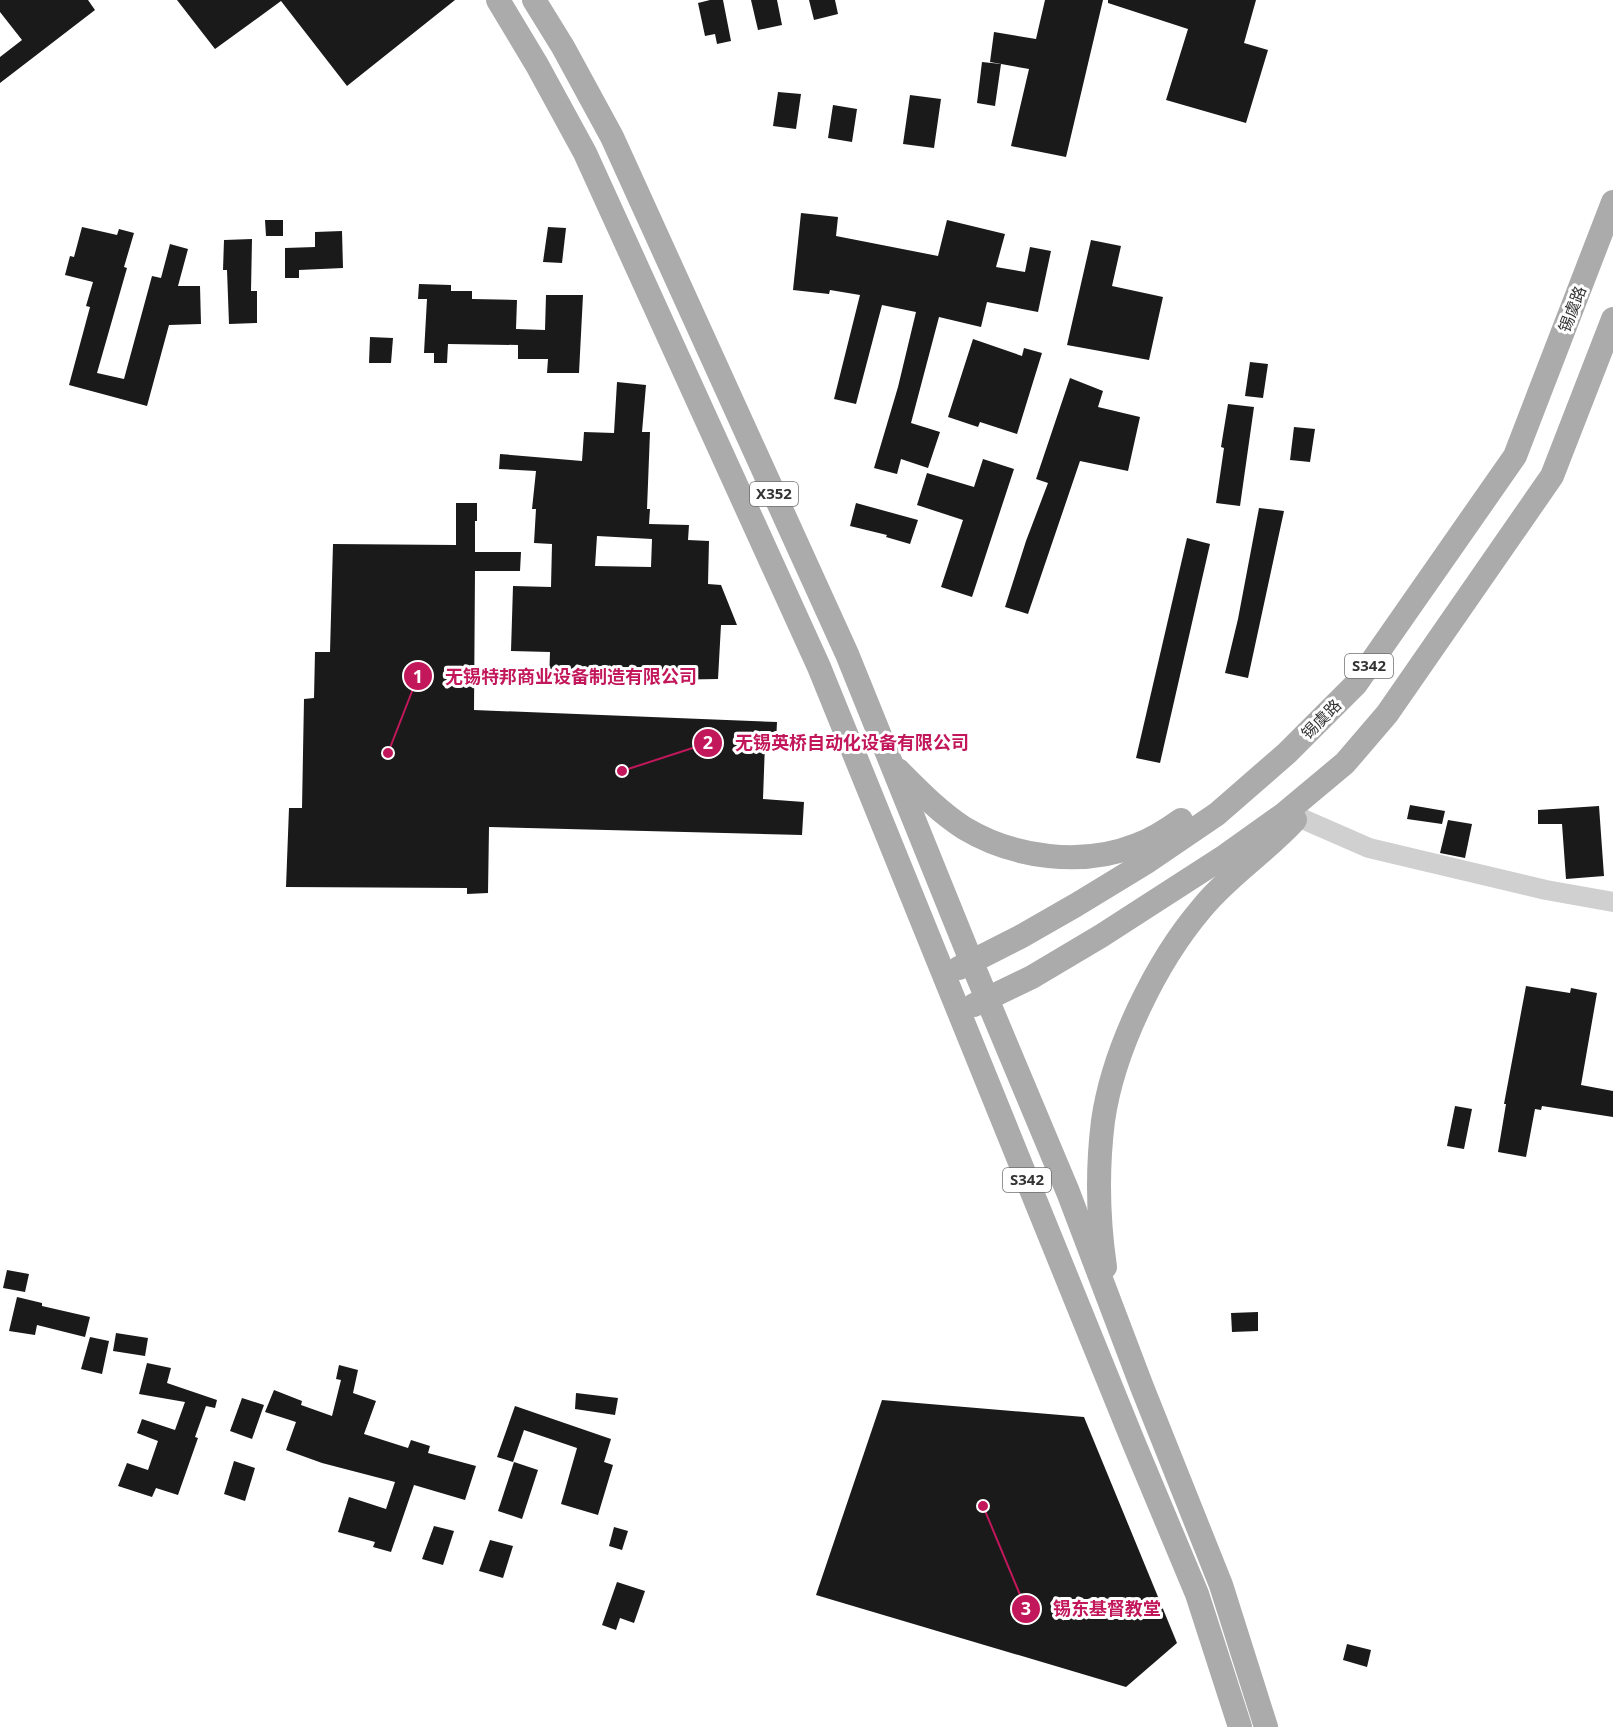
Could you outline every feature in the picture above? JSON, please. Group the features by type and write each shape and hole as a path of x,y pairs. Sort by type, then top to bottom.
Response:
{"main road":[{"name":"X352","path":"498,0 585,153 819,667 945,974"},
{"name":"X352","path":"534,0 563,47 612,137 847,654 988,999"},
{"name":"锡虞路","path":"945,974 972,963 1076,905 1145,863 1217,813 1287,753 1356,684 1515,456 1613,202"},
{"name":"S342","path":"1266,1727 1221,1585 1110,1305 1068,1192 988,999 1032,977 1101,936 1225,856 1284,814 1345,763 1387,714 1552,476 1613,319"},
{"path":"891,764 932,803 962,827 989,842 1020,851 1050,856 1081,857 1114,852 1159,835 1246,773 1287,753"},
{"path":"1110,1305 1102,1245 1099,1178 1104,1119 1117,1065 1131,1026 1156,975 1178,939 1202,907 1281,835 1345,763"},
{"name":"S342","path":"945,974 958,1011 1197,1594 1240,1727"},
{"path":"958,1011 988,999"}],"street":[{"path":"1298,817 1369,848 1545,890 1613,902"}],"building":[{"path":"0,0 88,0 95,10 0,83 0,57 22,40 0,12"},
{"path":"177,0 455,0 347,86 281,1 215,49"},
{"path":"723,0 731,41 717,44 715,34 705,36 698,3"},
{"path":"751,0 777,0 782,25 758,30"},
{"path":"809,0 835,0 838,14 814,20"},
{"path":"1045,0 1103,0 1066,157 1011,146 1029,69 990,62 994,32 1036,39"},
{"path":"1108,0 1256,0 1244,43 1268,50 1246,123 1166,100 1188,29 1108,3"},
{"path":"982,62 1001,64 995,106 977,103"},
{"path":"778,92 801,94 796,129 773,126"},
{"path":"910,95 941,99 934,148 903,144"},
{"path":"833,105 857,109 852,142 828,138"},
{"path":"801,213 838,217 836,236 938,256 947,220 1005,234 996,267 1025,272 1030,247 1051,251 1038,312 987,302 981,327 939,317 911,423 940,432 928,468 901,459 897,474 874,468 898,387 916,312 882,305 856,404 834,399 860,295 830,290 829,294 793,290"},
{"path":"265,220 283,220 283,236 266,236"},
{"path":"82,227 117,235 119,229 134,233 124,267 127,268 97,373 124,379 152,276 161,278 170,244 188,249 178,286 200,286 201,324 169,325 147,406 69,385 90,307 86,306 93,282 65,275 70,256 74,257"},
{"path":"548,227 566,228 562,263 543,262"},
{"path":"342,231 343,268 299,270 299,278 285,278 285,248 315,247 315,232"},
{"path":"252,239 251,291 257,291 257,323 229,324 227,270 223,270 224,240"},
{"path":"1091,240 1121,246 1112,286 1163,297 1149,360 1067,345"},
{"path":"419,284 451,285 451,291 472,291 472,299 517,300 516,329 545,330 546,295 583,295 579,373 547,373 548,359 518,359 518,345 448,344 447,363 434,363 434,353 424,353 427,299 418,299"},
{"path":"370,337 393,338 391,363 369,363"},
{"path":"973,339 1022,356 1024,348 1042,353 1017,434 980,422 978,427 948,417"},
{"path":"1250,362 1268,364 1263,398 1245,396"},
{"path":"1070,378 1103,391 1098,407 1140,417 1128,471 1080,461 1028,614 1005,607 1048,483 1036,479"},
{"path":"617,382 646,385 642,432 650,432 647,509 650,509 649,524 689,525 688,540 709,541 708,584 721,585 737,625 721,625 718,679 549,682 550,652 511,651 513,586 551,587 552,544 534,543 536,509 532,509 536,471 499,469 500,454 582,461 584,432 614,433","holes":["597,536 652,539 651,567 595,566"]},
{"path":"1228,404 1254,407 1240,506 1216,503"},
{"path":"1294,427 1315,429 1310,462 1290,460"},
{"path":"983,459 1014,469 972,597 941,587 963,520 917,505 927,473 974,487"},
{"path":"456,503 477,503 475,552 521,552 520,571 475,571 474,710 777,722 776,743 765,743 763,799 804,802 802,835 489,827 488,893 467,894 467,888 286,887 289,808 302,808 304,699 314,698 315,652 330,652 333,544 456,545"},
{"path":"856,503 918,520 910,544 886,537 887,535 850,526"},
{"path":"1259,508 1284,511 1248,678 1225,673 1238,619"},
{"path":"1187,538 1210,544 1160,763 1136,758"},
{"path":"1410,805 1445,811 1442,824 1407,819"},
{"path":"1599,806 1604,876 1566,879 1562,824 1538,824 1538,810"},
{"path":"1448,820 1472,824 1465,858 1440,853"},
{"path":"1526,986 1570,993 1571,988 1597,993 1581,1085 1613,1091 1613,1117 1542,1106 1541,1110 1535,1109 1526,1157 1498,1152 1506,1104 1504,1104"},
{"path":"1455,1106 1472,1109 1464,1149 1447,1146"},
{"path":"7,1270 29,1274 25,1292 3,1288"},
{"path":"17,1297 42,1303 42,1306 90,1317 85,1337 37,1325 35,1335 9,1331"},
{"path":"1258,1312 1258,1331 1232,1332 1231,1313"},
{"path":"116,1333 148,1338 145,1356 113,1351"},
{"path":"90,1337 109,1341 102,1374 81,1369"},
{"path":"147,1363 171,1368 167,1383 217,1400 215,1408 206,1406 195,1437 198,1438 178,1495 156,1488 152,1497 118,1486 127,1463 148,1470 158,1441 137,1433 142,1419 175,1430 185,1402 139,1394"},
{"path":"339,1365 358,1370 353,1393 376,1401 364,1434 408,1448 411,1440 430,1446 428,1453 476,1466 465,1500 414,1485 391,1552 373,1547 375,1542 338,1532 349,1497 386,1509 395,1482 322,1463 286,1450 296,1422 265,1412 274,1390 302,1401 301,1405 332,1416 341,1380 336,1379"},
{"path":"576,1393 618,1398 615,1415 575,1409"},
{"path":"242,1398 264,1405 252,1439 230,1431"},
{"path":"882,1400 1084,1417 1177,1643 1126,1687 816,1595"},
{"path":"515,1406 611,1439 604,1462 613,1465 598,1515 561,1504 577,1448 524,1430 513,1462 497,1457"},
{"path":"234,1461 255,1468 245,1501 224,1494"},
{"path":"514,1462 538,1470 522,1519 498,1511"},
{"path":"434,1526 454,1531 443,1565 422,1559"},
{"path":"614,1527 628,1531 622,1550 609,1546"},
{"path":"490,1540 513,1546 503,1578 479,1571"},
{"path":"617,1582 645,1591 634,1623 620,1618 616,1630 602,1625"},
{"path":"1347,1644 1371,1650 1367,1667 1343,1660"}],"place":[{"name":"无锡特邦商业设备制造有限公司","path":"388,753"},
{"name":"无锡英桥自动化设备有限公司","path":"622,771"},
{"name":"锡东基督教堂","path":"983,1506"}]}
